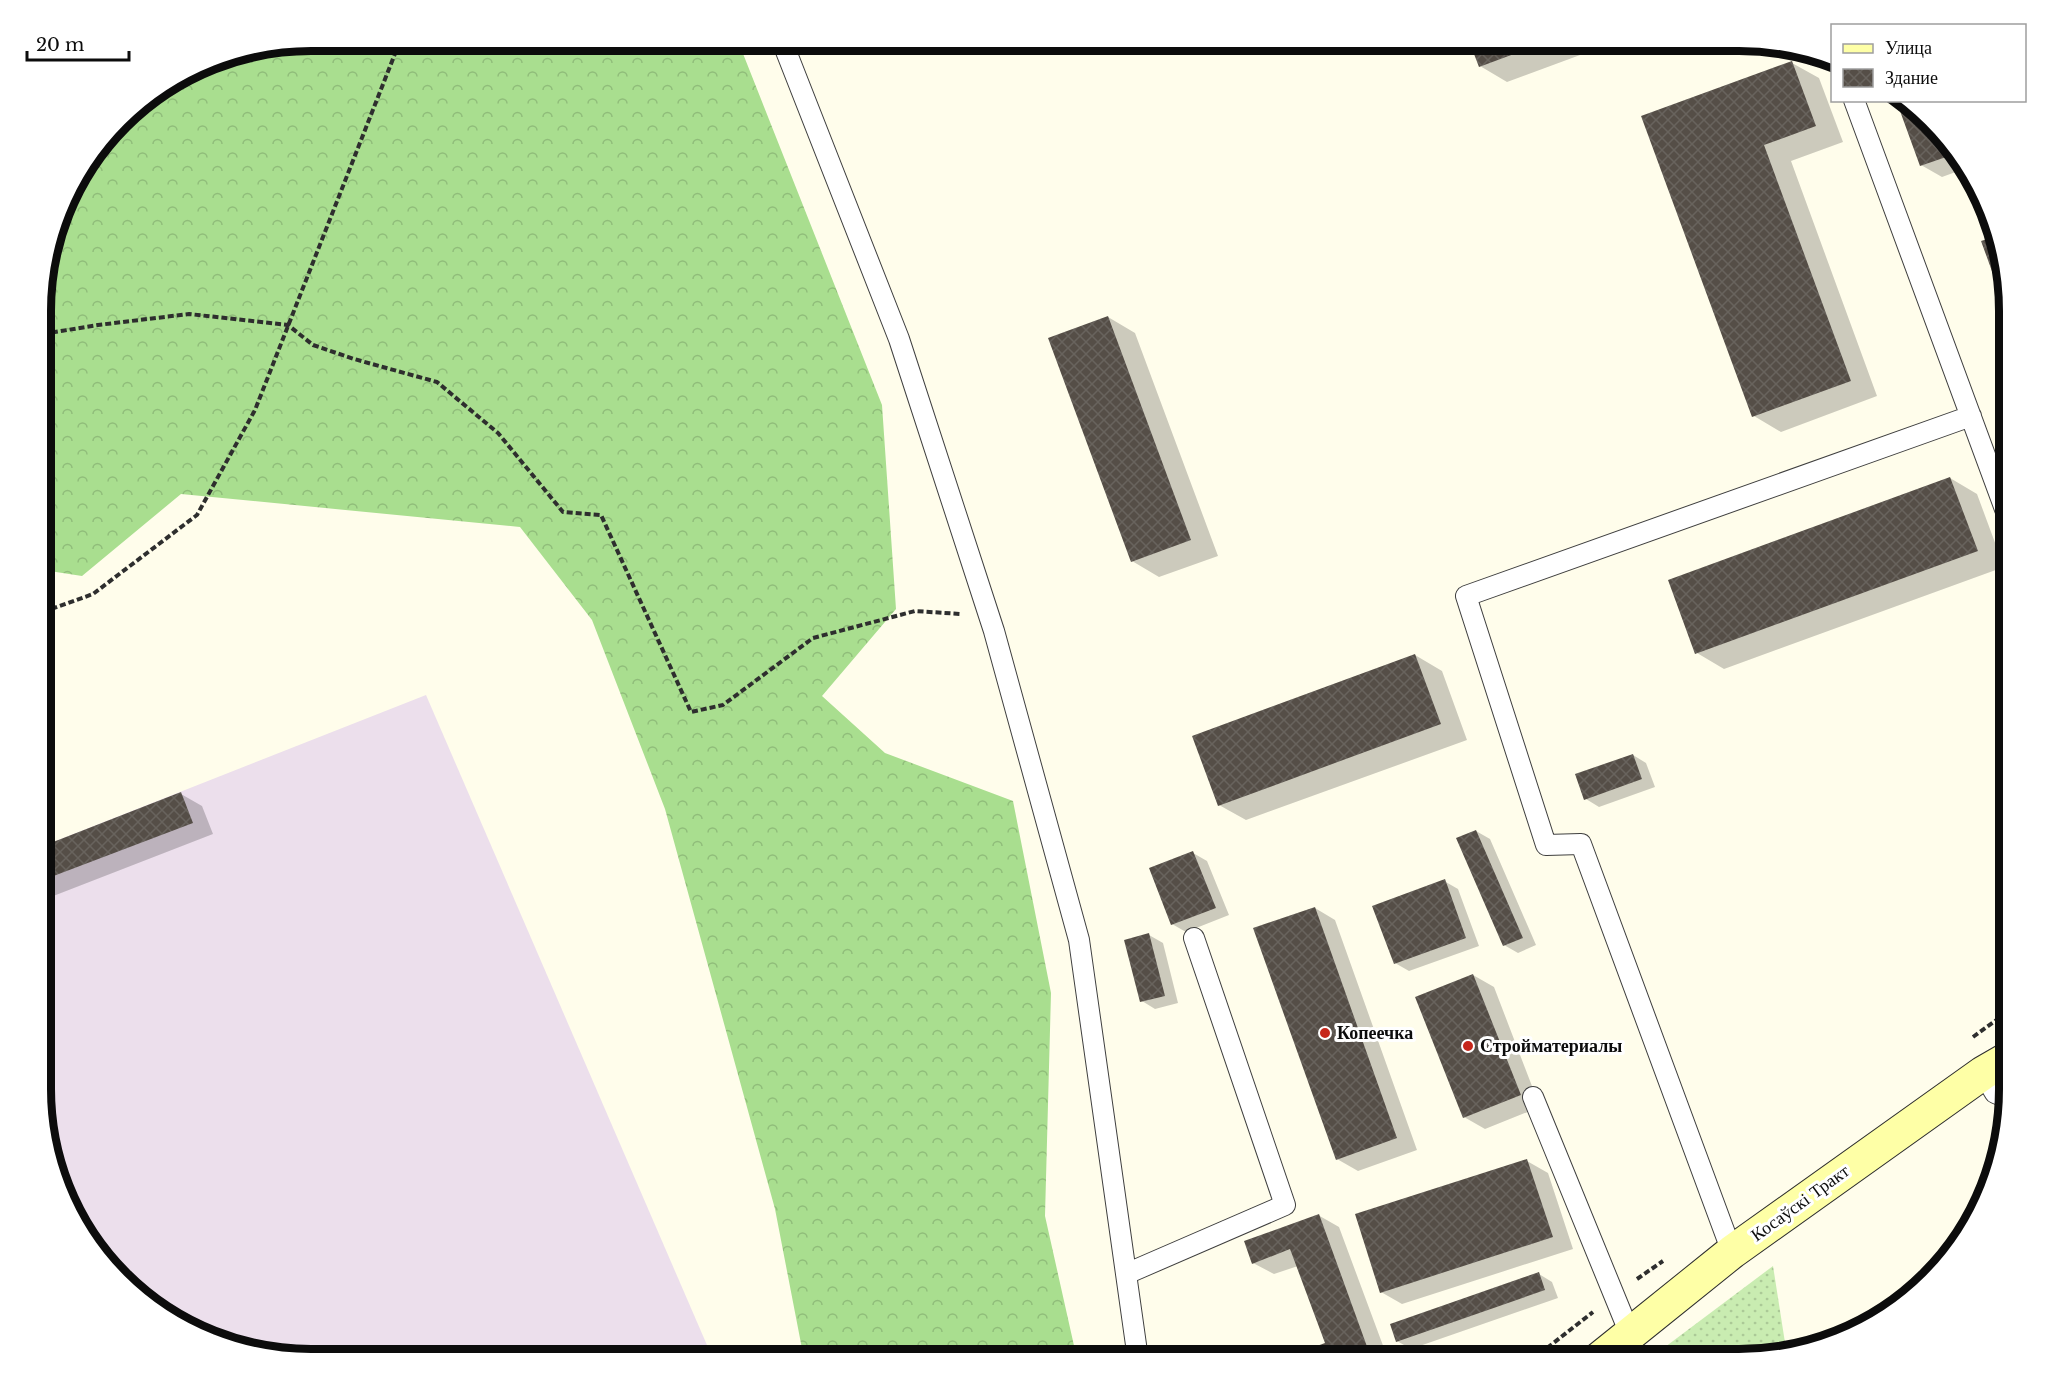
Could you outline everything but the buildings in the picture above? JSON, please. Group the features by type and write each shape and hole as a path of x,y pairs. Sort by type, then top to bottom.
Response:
{"main road":[{"name":"Косаўскі Тракт","path":"1611,1349 1732,1252 1996,1065"}],"lane":[{"path":"786,51 899,339 989,615 1079,940 1137,1349"},
{"path":"1855,102 1999,493"},
{"path":"1732,1252 1581,844 1546,845 1466,596 1971,416"},
{"path":"1126,1274 1285,1205 1194,938"},
{"path":"1996,1065 1995,1093 1999,1095"},
{"path":"1533,1097 1630,1334"}],"path":[{"path":"51,609 93,594 197,514 255,410 396,51"},
{"path":"51,333 189,314 288,325 313,345 437,382 498,433 563,512 601,515 691,712 723,705 813,638 915,611 989,615"}],"shaded area":[{"path":"426,695 709,1349 311,1349 277,1347 243,1340 211,1329 166,1305 139,1285 115,1261 86,1219 71,1189 56,1140 51,1089 51,843"}],"green space":[{"path":"311,51 742,51 882,405 896,609 822,696 885,753 1013,801 1051,993 1045,1216 1075,1349 802,1349 775,1209 665,809 592,620 520,527 181,494 82,576 51,571 53,277 60,243 78,196 95,166 115,139 139,115 166,95 211,71 243,60 277,53"},
{"path":"1773,1266 1785,1345 1739,1349 1662,1349"}],"place":[{"name":"Копеечка","path":"1325,1033"},
{"name":"Стройматериалы","path":"1468,1046"}]}
